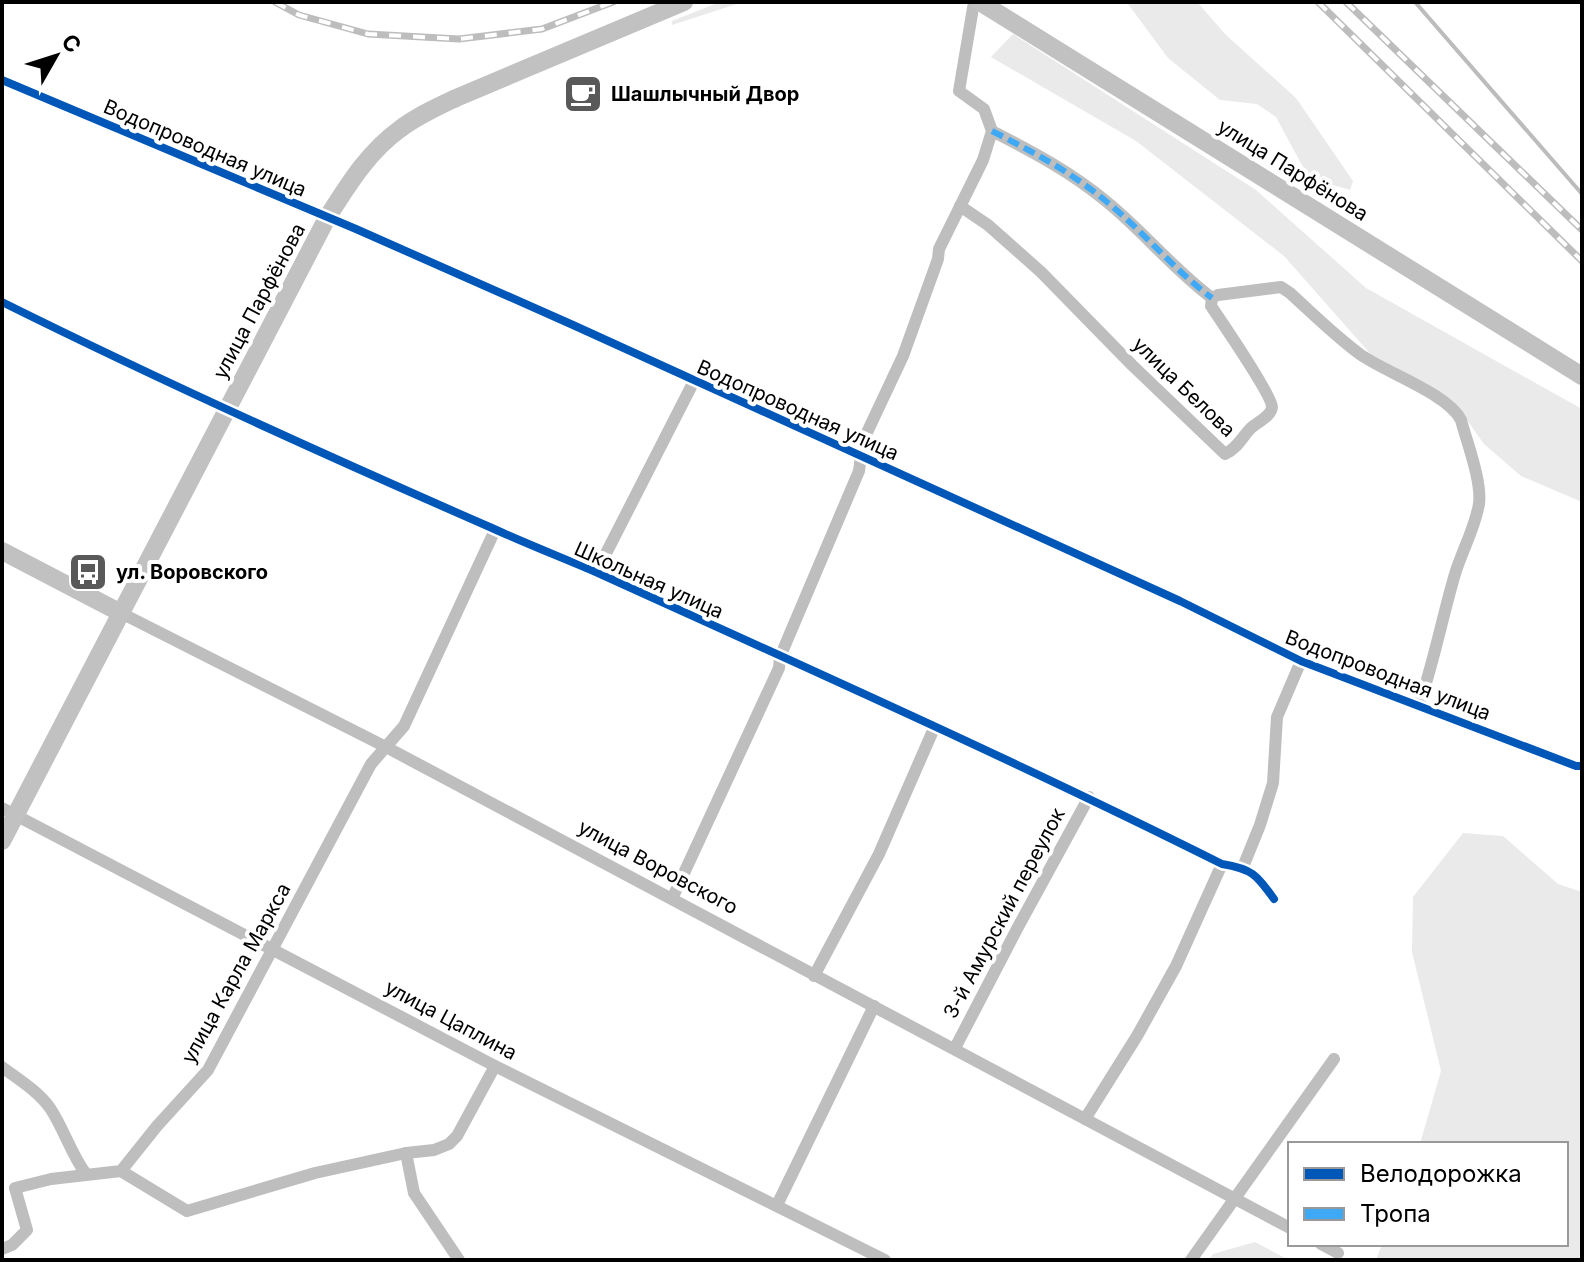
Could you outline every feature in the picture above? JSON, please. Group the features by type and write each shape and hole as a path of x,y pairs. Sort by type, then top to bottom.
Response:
{"main road":[{"name":"улица Парфёнова","path":"2,841 9,811 121,613 327,218 352,179 374,152 425,113 684,2"},
{"name":"улица Парфёнова","path":"977,2 1582,376"},
{"name":"улица Воровского","path":"2,551 121,613"}],"street":[{"path":"672,899 779,668 780,657 859,471 863,441 903,356 939,249 983,160 992,131 984,109 959,91 977,2"},
{"name":"Водопроводная улица","path":"2,80 356,229 573,325 1180,601 1301,661 1582,766"},
{"path":"992,131 1056,164 1108,202 1193,284 1212,298 1281,287 1363,356 1456,411 1478,480 1479,502 1455,573 1430,676 1419,705"},
{"name":"улица Белова","path":"960,206 988,225 1041,272 1123,357 1225,454 1272,410 1271,402 1248,361 1211,306 1212,298"},
{"name":"Школьная улица","path":"2,302 227,410 935,726 1089,797 1222,864 1243,867"},
{"path":"596,573 694,381"},
{"name":"улица Карла Маркса","path":"121,1171 208,1070 371,764 404,726 495,530"},
{"name":"улица Воровского","path":"121,613 386,747 1288,1227"},
{"path":"1274,899 1260,879 1243,867 1273,783 1277,717 1301,661"},
{"path":"814,976 879,854 935,726"},
{"name":"3-й Амурский переулок","path":"955,1048 1089,797"},
{"name":"улица Цаплина","path":"9,811 495,1066 885,1260"},
{"path":"1085,1119 1176,966 1222,864"},
{"path":"777,1205 874,1006"},
{"path":"1191,1260 1334,1059"},
{"path":"2,1249 12,1245 27,1230 15,1188 51,1179 121,1171 187,1211 315,1173 434,1150 449,1144 457,1136 495,1066"},
{"path":"2,1067 48,1105 86,1174"},
{"path":"406,1153 414,1193 459,1260"},
{"path":"1325,1246 1338,1253"}],"shaded area":[{"path":"720,2 743,2 672,25 672,21"},
{"path":"1123,2 1197,2 1226,35 1296,98 1353,181 1350,190 1309,178 1276,117 1257,104 1220,100 1168,58 1128,4"},
{"path":"1013,34 1256,190 1366,288 1582,409 1582,502 1521,476 1484,444 1457,406 1374,358 1284,256 1136,141 991,57"},
{"path":"1463,833 1503,836 1558,884 1582,892 1582,1260 1376,1260 1381,1246 1568,1246 1568,1142 1421,1142 1441,1071 1412,952 1413,897"},
{"path":"1255,1242 1289,1260 1209,1260 1213,1254"}],"waterway":[{"path":"1415,2 1582,194"}],"railway":[{"path":"275,2 299,15 368,34 459,39 542,29 613,2"},
{"path":"1318,2 1582,261"},
{"path":"1346,2 1582,230"}],"marked path":[{"path":"992,131 1080,181 1121,214 1212,298"}],"cycle path":[{"path":"2,80 356,229 573,325 1180,601 1301,661 1582,766"},
{"path":"2,302 368,474 598,573 1067,788 1222,864 1247,871 1258,878 1274,899"}],"place":[{"name":"Шашлычный Двор","path":"583,94"},
{"name":"ул. Воровского","path":"88,572"}]}
